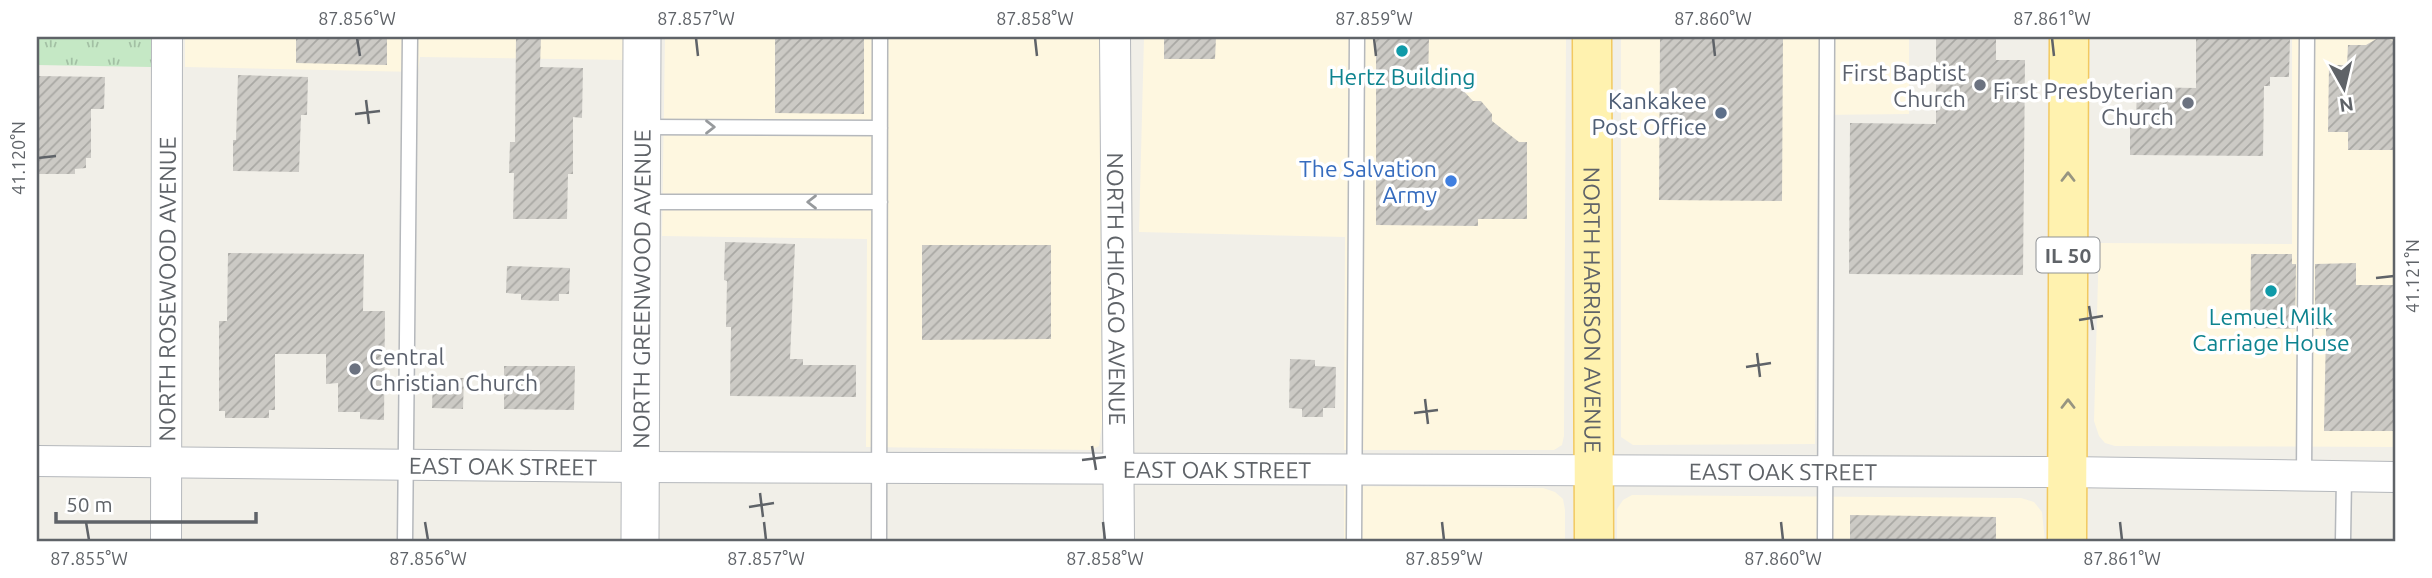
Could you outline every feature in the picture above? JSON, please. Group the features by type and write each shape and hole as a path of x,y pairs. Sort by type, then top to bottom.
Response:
{"main road":[{"name":"NORTH HARRISON AVENUE","path":"1592,37 1594,541"},
{"name":"IL 50","path":"2067,541 2069,37"}],"street":[{"name":"NORTH ROSEWOOD AVENUE","path":"166,541 167,37"},
{"name":"NORTH GREENWOOD AVENUE","path":"640,541 642,37"},
{"name":"NORTH CHICAGO AVENUE","path":"1115,37 1119,541"},
{"name":"EAST OAK STREET","path":"37,461 640,467 2067,472 2395,477"}],"lane":[{"path":"405,541 410,37"},
{"path":"879,541 880,37"},
{"path":"1354,541 1357,37"},
{"path":"1825,541 1827,37"},
{"path":"2304,476 2307,37"},
{"path":"641,127 880,128"},
{"path":"641,202 880,202"},
{"path":"2343,541 2344,477"}],"shaded area":[{"path":"185,37 625,37 625,60 420,57 418,72 185,67"},
{"path":"665,37 1100,37 1102,425 1099,446 1091,450 866,447 867,239 662,236"},
{"path":"1144,37 1566,37 1562,445 1554,450 1344,450 1345,237 1139,232"},
{"path":"1621,37 1909,37 1909,114 1818,115 1815,444 1633,445 1621,437"},
{"path":"2292,37 2395,37 2395,447 2115,446 2105,443 2099,436 2094,421 2099,243 2292,244"},
{"path":"1344,486 1543,488 1555,492 1563,499 1565,541 1344,541"},
{"path":"1632,495 2021,498 2034,502 2042,512 2045,541 1617,541 1617,509 1623,500"}],"green space":[{"path":"37,37 151,37 151,67 37,65"}],"building":[{"path":"296,37 387,37 387,65 296,63"},
{"path":"516,37 541,37 540,67 583,68 582,118 573,117 573,174 568,174 567,219 513,219 514,173 509,173 510,142 515,142"},
{"path":"775,37 864,37 864,114 775,113"},
{"path":"1164,37 1216,37 1215,59 1164,59"},
{"name":"The Salvation Army","path":"1376,37 1429,37 1428,85 1458,85 1473,101 1481,101 1492,114 1492,121 1519,142 1527,142 1527,219 1478,219 1478,226 1376,225"},
{"name":"Kankakee Post Office","path":"1660,37 1783,37 1782,201 1659,200"},
{"path":"1936,37 1996,37 1996,60 2025,60 2023,275 1849,274 1850,123 1936,124"},
{"name":"First Presbyterian Church","path":"2196,37 2290,37 2289,77 2270,77 2270,86 2264,86 2263,156 2130,155 2130,119 2136,119 2137,87 2196,88"},
{"path":"2378,38 2395,42 2395,150 2348,150 2348,132 2328,132 2329,65 2347,65 2348,45 2366,45"},
{"path":"238,75 308,77 307,115 301,115 299,172 233,171"},
{"path":"37,76 105,77 104,109 91,109 91,158 86,158 86,168 75,169 75,174 37,174"},
{"path":"725,242 795,244 790,359 803,359 803,365 856,365 856,397 730,396 731,327 726,327"},
{"path":"922,245 1051,245 1051,339 922,340"},
{"name":"Central Christian Church","path":"228,253 364,254 363,311 385,311 384,420 360,419 360,412 338,412 338,383 326,384 326,354 275,354 275,410 269,410 269,418 225,418 225,411 219,411 219,321 227,321"},
{"name":"Lemuel Milk Carriage House","path":"2251,254 2292,254 2292,264 2296,264 2295,329 2250,328"},
{"path":"2356,263 2356,285 2395,285 2395,431 2324,431 2326,329 2315,329 2315,264"},
{"path":"507,266 570,268 569,294 559,294 559,301 521,300 521,294 506,293"},
{"path":"1290,359 1315,360 1315,366 1336,367 1335,408 1323,408 1323,417 1302,417 1302,409 1289,408"},
{"path":"504,366 575,366 574,410 504,409"},
{"path":"433,378 464,378 463,409 432,408"},
{"path":"1850,515 1996,517 1996,541 1850,541"}],"place":[{"name":"Hertz Building","path":"1402,51"},
{"name":"First Baptist Church","path":"1980,85"},
{"name":"First Presbyterian Church","path":"2188,103"},
{"name":"Kankakee Post Office","path":"1721,113"},
{"name":"The Salvation Army","path":"1451,181"},
{"name":"Lemuel Milk Carriage House","path":"2271,291"},
{"name":"Central Christian Church","path":"355,369"}]}
